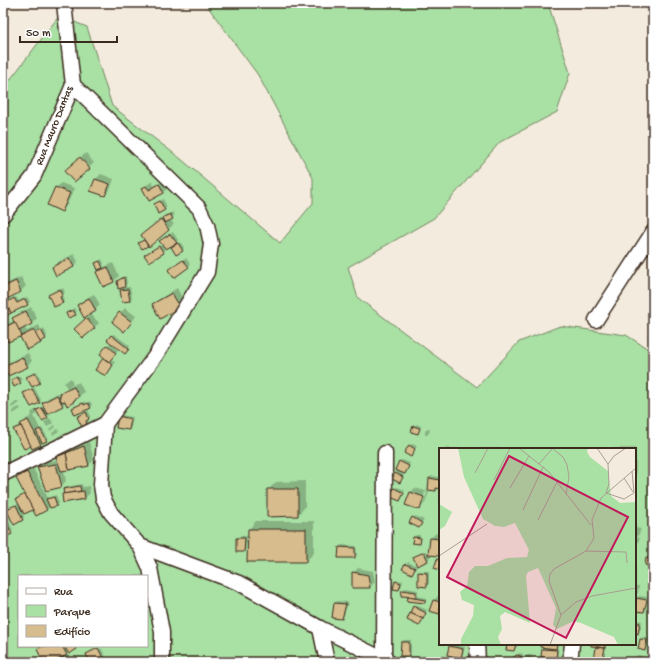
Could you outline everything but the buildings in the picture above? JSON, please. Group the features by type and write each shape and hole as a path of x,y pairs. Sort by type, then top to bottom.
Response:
{"street":[{"name":"Rua Mauro Dantas","path":"3,214 34,176 73,85 64,3"},
{"path":"3,474 105,424 156,355 207,272 211,244 207,225 199,208 73,85"},
{"path":"596,320 653,232"},
{"path":"105,424 101,485 103,498 111,513 140,546 150,568 162,632 162,662"},
{"path":"140,546 239,583 320,628 386,660 385,453"},
{"path":"320,628 327,662"},
{"path":"477,645 478,662"},
{"path":"570,662 572,645"}],"green space":[{"path":"205,3 548,3 570,73 557,112 500,142 434,218 348,267 358,298 477,387 519,342 560,326 626,335 653,352 653,662 3,662 3,89 59,16 87,27 112,106 181,159 280,243 313,203 313,178 258,75"}]}
